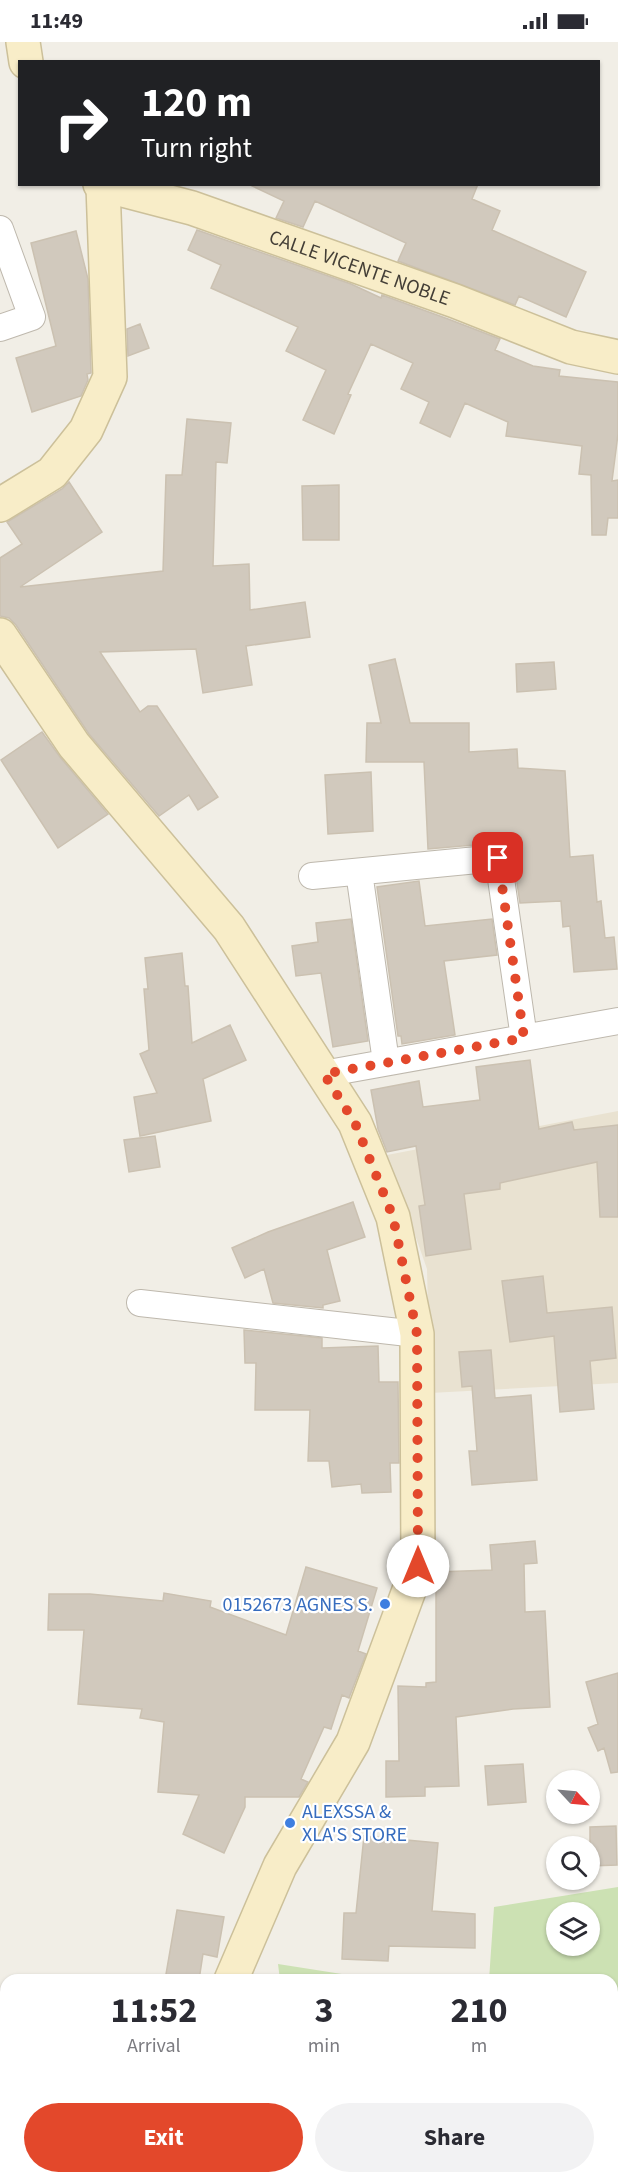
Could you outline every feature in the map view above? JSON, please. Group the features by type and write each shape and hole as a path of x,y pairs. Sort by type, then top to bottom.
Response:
{"street":[{"path":"23,42 26,60"},
{"path":"0,505 52,473 86,430 110,377 101,186"},
{"name":"CALLE VICENTE NOBLE","path":"105,186 192,208 456,301 571,347 618,357"},
{"path":"0,229 32,317 0,328"},
{"path":"0,636 74,745 229,928 355,1123 393,1217 417,1334 418,1566 353,1742 280,1866 234,1974"},
{"path":"312,876 498,858 524,1038"},
{"path":"359,872 386,1062"},
{"path":"324,1074 618,1021"},
{"path":"140,1303 417,1334"}],"shaded area":[{"path":"618,1111 618,1383 430,1393 427,1269 387,1155"}],"green space":[{"path":"618,1887 618,1974 489,1974 494,1907"},
{"path":"278,1964 342,1974 279,1974"}],"building":[{"path":"252,186 477,186 472,199 500,211 492,230 586,272 566,317 519,296 515,305 398,261 406,243 315,201 303,227 276,218 284,201"},
{"path":"197,230 500,339 495,350 533,366 560,370 559,376 618,382 618,434 612,481 618,480 618,518 608,518 606,535 592,535 591,475 579,474 582,446 506,436 508,422 465,403 450,437 420,423 429,402 401,389 413,363 371,344 348,394 351,395 334,434 303,420 326,370 286,351 298,327 211,288 221,265 188,250"},
{"path":"76,231 88,279 91,373 87,374 88,380 81,396 32,412 16,358 56,346 31,243"},
{"path":"140,324 149,348 128,356 127,329"},
{"path":"187,419 231,423 227,463 216,462 213,566 249,564 250,610 305,602 310,637 246,646 252,685 203,693 196,649 100,652 140,712 148,706 157,706 218,797 198,810 189,795 159,816 89,734 16,625 9,618 0,616 0,558 22,544 7,522 62,489 69,482 102,532 20,587 163,571 166,475 182,475"},
{"path":"339,485 339,540 303,540 302,486"},
{"path":"395,659 410,723 469,723 469,752 517,749 518,768 565,771 570,857 593,855 597,902 601,901 605,938 614,937 617,969 574,972 570,926 563,927 561,901 520,903 513,856 508,845 497,843 428,849 424,762 366,762 367,723 381,723 369,665"},
{"path":"554,662 556,689 517,692 516,664"},
{"path":"42,732 108,814 58,848 1,760"},
{"path":"371,772 373,831 328,834 325,775"},
{"path":"419,881 425,926 492,919 497,955 444,961 455,1035 402,1044 401,1036 398,1036 377,887"},
{"path":"351,919 368,1041 333,1047 321,973 296,976 292,946 318,942 316,923"},
{"path":"182,953 185,986 188,986 192,1043 230,1025 246,1060 203,1079 211,1121 140,1136 134,1097 157,1093 140,1054 149,1050 144,989 148,989 145,958"},
{"path":"530,1060 539,1129 572,1122 574,1130 618,1125 618,1217 600,1217 597,1162 500,1183 500,1189 464,1194 471,1249 426,1256 419,1206 425,1205 416,1146 387,1152 378,1129 371,1090 419,1081 423,1107 480,1100 476,1067"},
{"path":"155,1136 160,1167 129,1172 124,1140"},
{"path":"353,1202 365,1237 327,1250 340,1301 323,1305 323,1308 273,1303 264,1269 245,1278 232,1248 268,1232"},
{"path":"543,1276 547,1313 612,1307 616,1358 590,1361 594,1409 560,1412 554,1336 510,1342 502,1281"},
{"path":"244,1330 322,1338 322,1348 378,1346 379,1382 398,1382 399,1463 390,1463 391,1492 362,1493 361,1484 332,1487 329,1461 308,1461 310,1410 255,1410 256,1363 245,1363"},
{"path":"491,1350 495,1398 531,1395 537,1480 472,1485 469,1451 477,1451 472,1386 462,1387 459,1352"},
{"path":"535,1541 537,1563 524,1564 525,1612 545,1611 550,1707 513,1709 456,1717 459,1786 425,1787 425,1796 386,1797 386,1761 399,1761 398,1686 426,1687 426,1683 436,1682 436,1572 492,1570 490,1545"},
{"path":"306,1567 377,1588 358,1651 366,1654 349,1698 342,1695 331,1729 324,1727 301,1779 308,1782 299,1797 245,1797 245,1807 224,1853 183,1834 199,1795 158,1792 164,1722 140,1718 142,1709 78,1704 84,1630 48,1630 49,1594 90,1594 163,1601 164,1593 211,1601 210,1607 286,1635"},
{"path":"618,1673 618,1772 611,1773 604,1748 598,1751 588,1728 598,1724 586,1682"},
{"path":"523,1764 526,1802 488,1805 485,1766"},
{"path":"616,1826 617,1865 600,1866 600,1836 590,1836 590,1827"},
{"path":"364,1836 438,1843 432,1911 475,1914 475,1948 389,1946 388,1961 342,1959 344,1913 356,1913"},
{"path":"177,1910 224,1917 217,1957 203,1954 200,1974 166,1974"}],"place":[{"name":"0152673 AGNES S.","path":"385,1604"},
{"name":"ALEXSSA & XLA'S STORE","path":"290,1823"}],"route":[{"path":"418,1566 417,1334 393,1217 355,1123 324,1074 524,1038 498,858"}]}
